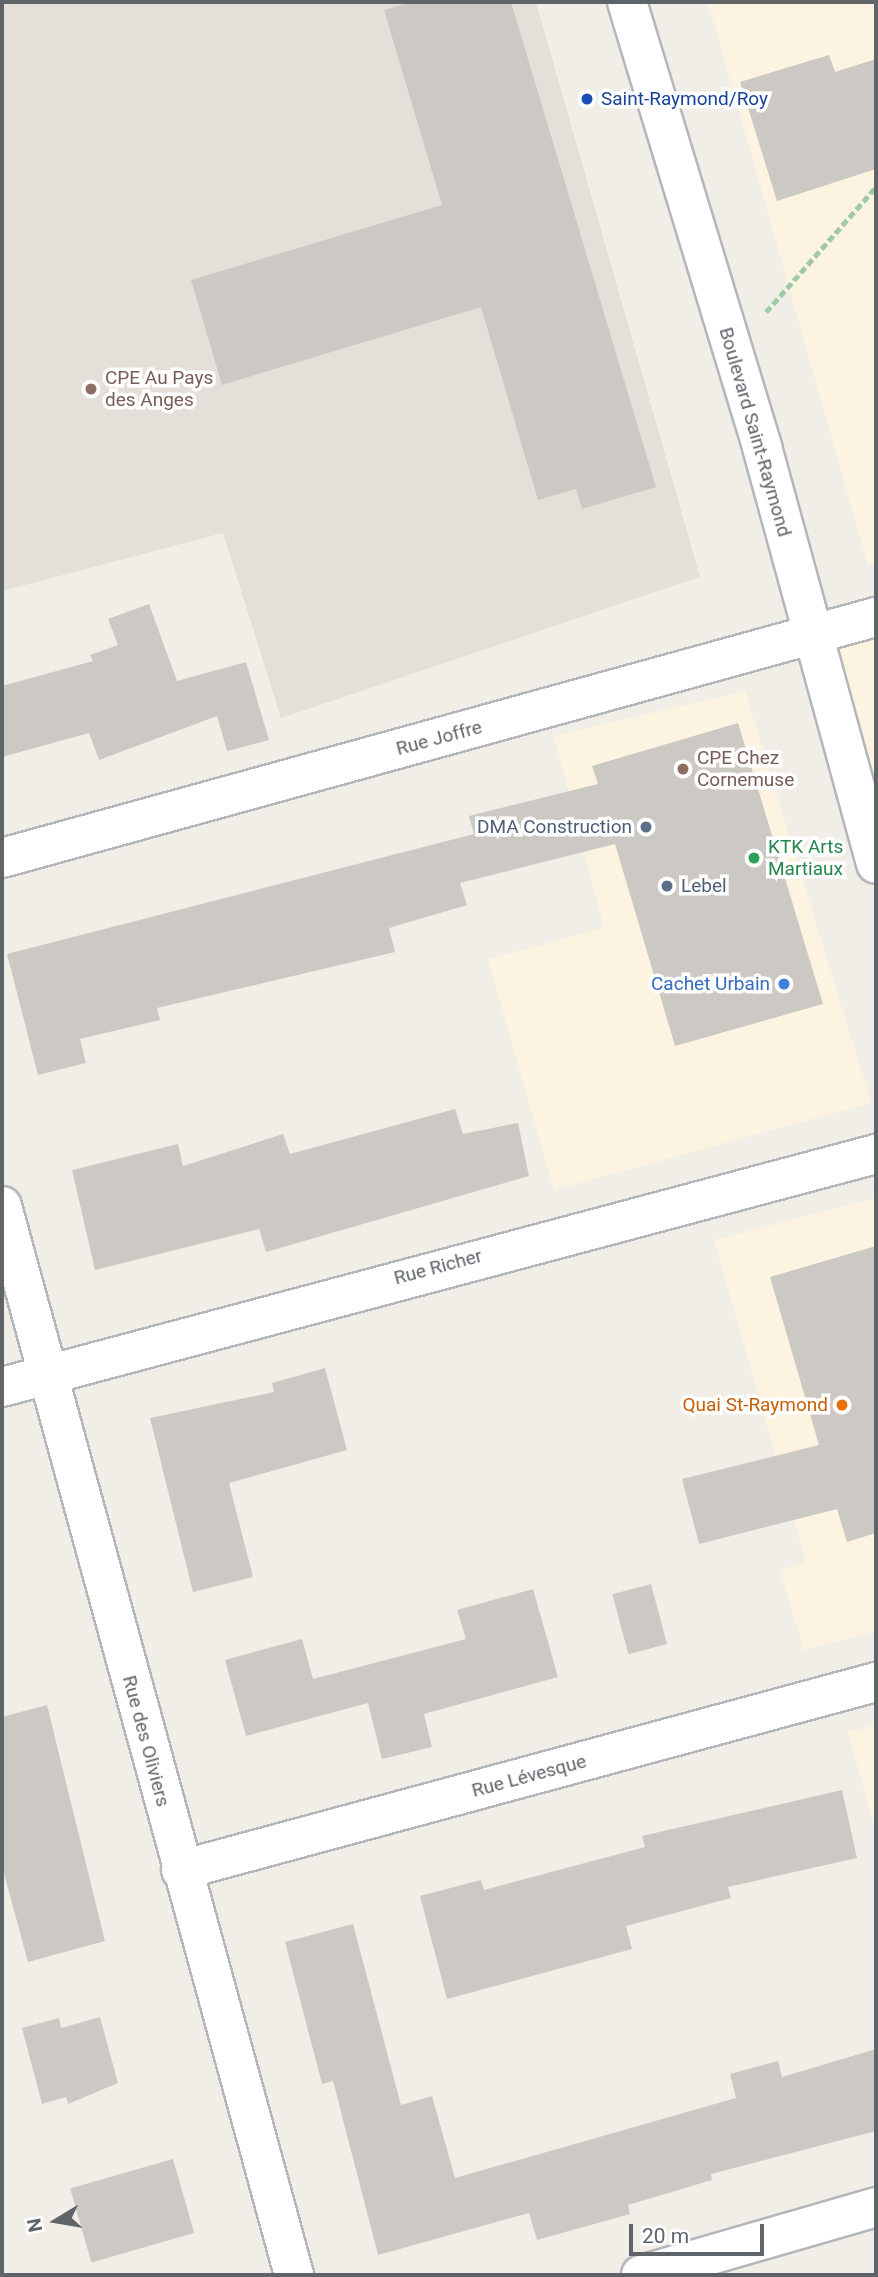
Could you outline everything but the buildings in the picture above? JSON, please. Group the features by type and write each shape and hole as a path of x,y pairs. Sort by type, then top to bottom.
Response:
{"street":[{"name":"Boulevard Saint-Raymond","path":"627,2 733,352 876,864"},
{"name":"Rue Joffre","path":"2,858 876,617"},
{"name":"Rue Richer","path":"2,1387 876,1154"},
{"name":"Rue des Oliviers","path":"2,1206 181,1870 294,2275"},
{"name":"Rue Lévesque","path":"181,1870 876,1682"},
{"path":"641,2275 876,2207"}],"path":[{"path":"733,352 876,187"}],"shaded area":[{"path":"2,2 536,2 700,577 281,718 223,533 2,591"},
{"path":"708,2 876,2 876,562 868,565"},
{"path":"876,617 876,865 810,635"},
{"path":"745,691 871,1103 554,1190 488,959 604,928 554,736"},
{"path":"876,1198 876,1631 804,1650 780,1570 806,1562 714,1240"},
{"path":"876,1725 876,1832 848,1732"}],"place":[{"name":"Saint-Raymond/Roy","path":"587,99"},
{"name":"CPE Au Pays des Anges","path":"91,389"},
{"name":"CPE Chez Cornemuse","path":"683,769"},
{"name":"DMA Construction","path":"646,827"},
{"name":"KTK Arts Martiaux","path":"754,858"},
{"name":"Lebel","path":"667,886"},
{"name":"Cachet Urbain","path":"784,984"},
{"name":"Quai St-Raymond","path":"842,1405"}]}
